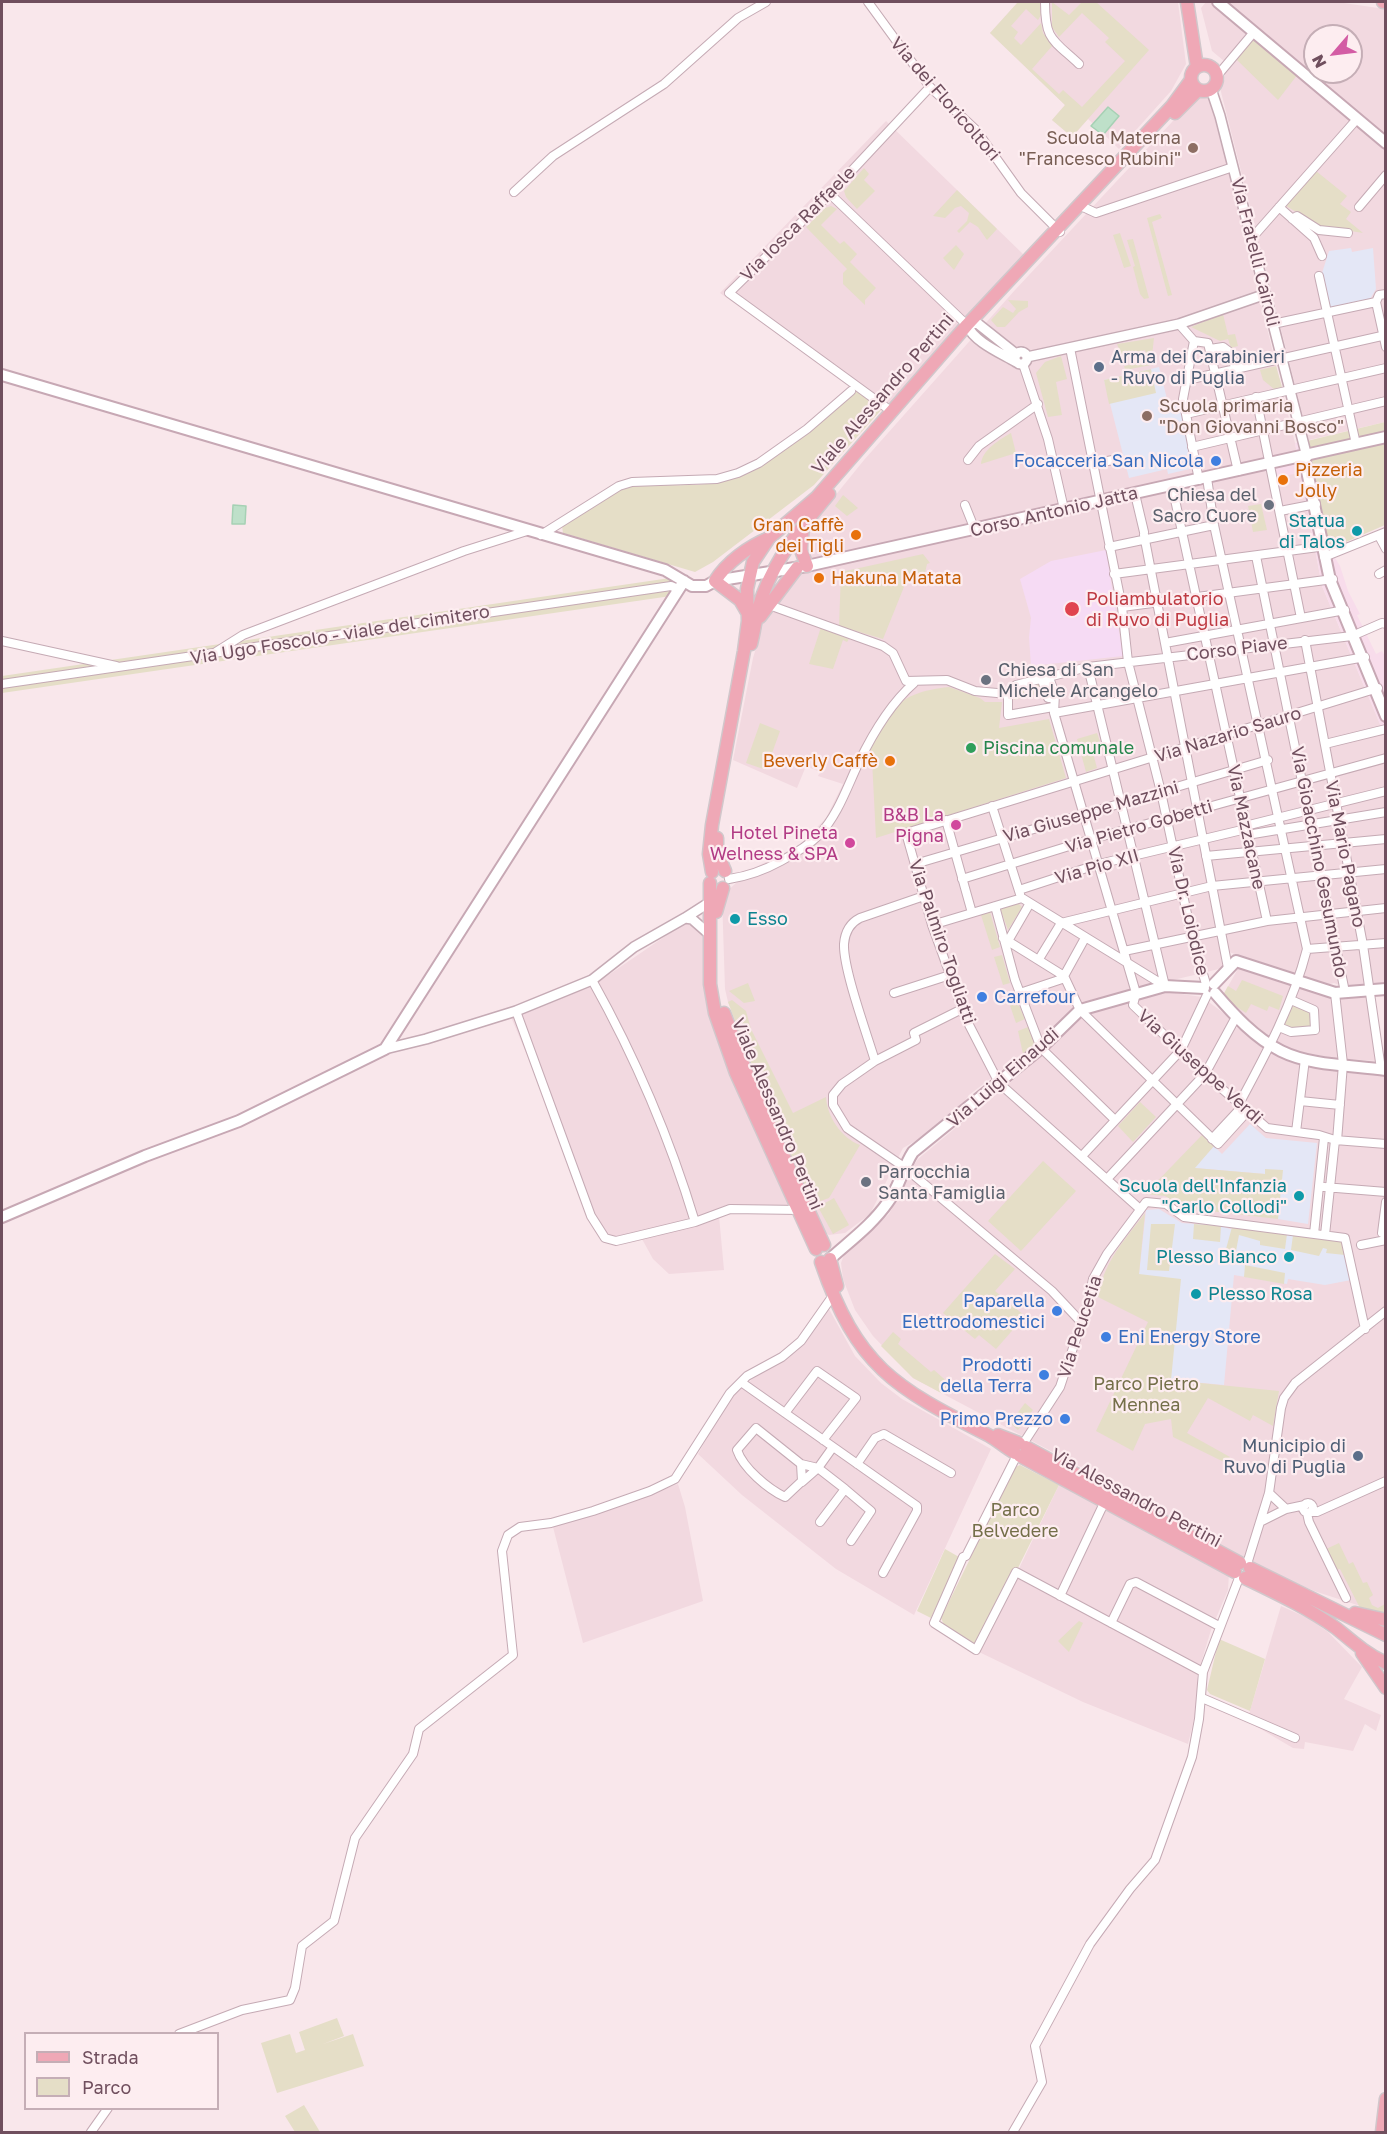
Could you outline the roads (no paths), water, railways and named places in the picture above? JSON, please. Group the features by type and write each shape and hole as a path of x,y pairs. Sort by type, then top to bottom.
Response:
{"main road":[{"path":"1187,2 1202,66"},
{"path":"1194,2 1202,66"},
{"path":"1218,2 1386,143"},
{"path":"1078,210 1200,86 1217,76 1214,69 1202,66 1192,72 1200,86"},
{"name":"Viale Alessandro Pertini","path":"822,1247 751,1084 720,1004 716,986 715,930 720,878 709,854 712,825 744,651 753,617 773,572 803,525 1053,232 1078,210"},
{"name":"Viale Alessandro Pertini","path":"753,617 749,576 753,562 769,538 817,497 891,411 971,327"},
{"path":"2,375 665,570 684,584 692,586 706,586 753,545 769,538"},
{"name":"Corso Antonio Jatta","path":"802,567 1386,437"},
{"path":"1307,455 1315,505 1332,579 1386,716"},
{"path":"802,567 803,525"},
{"path":"712,582 802,567"},
{"path":"712,582 740,600 753,617 769,605 784,584 802,567"},
{"path":"2,1217 145,1155 239,1121 385,1049 684,584"},
{"path":"1376,689 1386,708"},
{"name":"Viale Alessandro Pertini","path":"720,878 710,902 710,984 715,1013 736,1073 800,1210 822,1247"},
{"path":"1383,1069 1305,1059 1281,1051 1236,1017 1209,989 1236,961 1298,983 1340,992 1386,989"},
{"name":"Via Luigi Einaudi","path":"827,1260 869,1226 890,1200 913,1152 1041,1048 1080,1010 1165,986 1209,989"},
{"path":"822,1247 849,1242"},
{"name":"Viale Alessandro Pertini","path":"822,1247 815,1257 827,1260"},
{"name":"Viale Alessandro Pertini","path":"827,1260 834,1294 847,1324 864,1350 898,1385 1020,1449"},
{"name":"Viale Alessandro Pertini","path":"827,1260 849,1316 880,1361 902,1380 941,1405 1020,1449"},
{"name":"Via Alessandro Pertini","path":"1020,1449 1105,1501 1243,1571 1331,1608 1386,1635"},
{"name":"Via Alessandro Pertini","path":"1020,1449 1243,1571 1336,1628 1358,1647 1386,1663"},
{"path":"1331,1608 1386,1620"},
{"path":"1358,1647 1386,1688"},
{"path":"1382,2133 1386,2099"}],"street":[{"path":"514,192 553,156 664,84 738,18 766,2"},
{"name":"Via dei Floricoltori","path":"868,2 930,87 976,130 1021,193 1053,232"},
{"path":"1045,2 1045,28 1049,37 1079,64"},
{"path":"1217,76 1254,32"},
{"name":"Via Fratelli Cairoli","path":"1200,86 1233,167 1307,455"},
{"name":"Via Iosca Raffaele","path":"891,411 729,293 830,194 930,87"},
{"path":"1251,238 1357,119"},
{"path":"1078,210 1096,213 1233,167"},
{"path":"1359,207 1386,175"},
{"path":"830,194 971,327 1020,359 1038,404 1064,509"},
{"path":"1279,207 1314,238 1322,256"},
{"path":"1292,219 1297,216 1319,230 1348,233"},
{"path":"1319,276 1356,444"},
{"path":"1020,359 1179,324 1266,294"},
{"path":"1386,294 1379,295 1376,302 1386,347"},
{"path":"1273,324 1376,302"},
{"path":"1179,324 1194,341 1208,343 1238,471"},
{"path":"1187,380 1281,357 1384,336"},
{"path":"1194,341 1183,399 1192,447 1203,479 1231,594 1258,725 1283,828 1307,949 1298,983 1272,1044 1239,1104 1239,1110 1212,1139"},
{"path":"1210,349 1223,347 1231,353 1235,368"},
{"name":"Via Dr. Loiodice","path":"1070,348 1122,607 1128,662 1161,792 1192,937 1209,989"},
{"path":"1186,414 1386,368"},
{"path":"540,535 619,486 632,482 717,479 749,468 807,429 850,391"},
{"path":"1256,397 1301,618"},
{"path":"1192,447 1386,401"},
{"path":"968,460 979,446 1038,404"},
{"path":"1094,464 1117,459"},
{"name":"Via Mazzacane","path":"1172,486 1267,921"},
{"path":"1135,494 1228,968"},
{"path":"965,505 975,530"},
{"path":"1280,511 1315,505"},
{"path":"1110,547 1144,536 1214,525"},
{"path":"212,654 243,635 464,551 527,531"},
{"path":"1114,574 1287,551 1326,557 1382,534 1386,549"},
{"name":"Via Gioacchino Gesumundo","path":"1256,556 1336,947 1343,1064 1324,1235"},
{"path":"1122,607 1197,599 1332,579"},
{"name":"Via Ugo Foscolo - viale del cimitero","path":"2,684 684,584"},
{"path":"769,605 883,646 893,652 906,681 914,683 947,680 975,691 1008,694 1008,715 1053,706 1097,704 1175,692 1363,658"},
{"path":"1165,643 1344,610"},
{"name":"Corso Piave","path":"1008,694 1016,685 1088,667 1354,635 1382,623 1386,624"},
{"name":"Via Mario Pagano","path":"1305,640 1363,945 1383,1069"},
{"path":"2,641 120,668"},
{"path":"1088,667 1165,986"},
{"path":"1045,676 1055,694 1053,706 1136,993"},
{"path":"720,878 747,877 766,869 804,847 820,834 834,815 881,722 897,698 914,683"},
{"name":"Via Nazario Sauro","path":"906,832 1185,749 1376,689"},
{"path":"1324,744 1386,729"},
{"name":"Via Pietro Gobetti","path":"962,879 1092,839 1386,758"},
{"name":"Via Giuseppe Mazzini","path":"915,864 1268,760"},
{"path":"1246,830 1280,817 1386,791"},
{"path":"992,806 1020,894 1061,923 1165,986"},
{"path":"1246,830 1283,828 1386,813"},
{"path":"946,820 972,913"},
{"name":"Via Pio XII","path":"932,925 995,906 1099,864 1246,830"},
{"name":"Via Palmiro Togliatti","path":"906,832 932,925 962,1009 999,1083"},
{"path":"1206,856 1386,839"},
{"path":"1039,959 1061,923 1212,886 1386,869"},
{"path":"875,1061 845,952 847,932 852,922 860,918 924,896"},
{"path":"385,1049 426,1039 516,1011 592,980 634,947 710,902"},
{"path":"1006,939 1030,903"},
{"path":"995,906 1020,993 1041,1048 1115,1120"},
{"path":"1124,951 1267,921 1329,912 1385,910"},
{"path":"685,918 692,919 709,934"},
{"path":"1020,993 1064,977 1085,938"},
{"path":"1006,939 1064,977 1080,1010 1218,1144 1247,1112"},
{"path":"1307,949 1386,943"},
{"path":"894,993 950,975"},
{"path":"592,980 643,1083 685,1189 695,1222"},
{"path":"1082,1156 1181,1050 1209,989"},
{"name":"Via Giuseppe Verdi","path":"1136,993 1133,1005 1205,1074 1247,1112 1270,1129 1319,1135 1336,1140 1386,1144"},
{"path":"1279,1027 1291,1032 1314,1030 1314,1010 1291,1000"},
{"path":"962,1009 914,1033 916,1040 875,1061 842,1084 832,1095 833,1105 847,1128 904,1167 1068,1306 1082,1323"},
{"path":"516,1011 591,1216 605,1238 616,1241 695,1222 730,1209 800,1210"},
{"path":"1107,1179 1205,1074 1236,1017"},
{"path":"1296,1132 1305,1059"},
{"path":"999,1083 1140,1209 1146,1202 1166,1204 1184,1216 1345,1238 1365,1329"},
{"path":"1300,1101 1340,1105"},
{"path":"1314,1234 1324,1138"},
{"path":"1319,1186 1386,1192"},
{"path":"1361,1245 1384,1236 1386,1202"},
{"name":"Via Peucetia","path":"1060,1596 1016,1572 976,1650 934,1623 963,1557 966,1556 1020,1449 1060,1387 1082,1323 1093,1279 1107,1254 1140,1209"},
{"path":"184,2032 242,2010 290,2000 295,1988 302,1946 334,1921 340,1905 355,1838 413,1754 419,1729 513,1655 502,1551 508,1535 520,1527 551,1523 593,1511 650,1491 675,1479 730,1393 741,1382 782,1357 801,1341 834,1294"},
{"path":"1068,1306 1085,1313"},
{"path":"1013,2133 1042,2082 1035,2046 1090,1944 1130,1889 1155,1860 1192,1757 1202,1698 1203,1672 1219,1626 1262,1521 1269,1493 1284,1398 1303,1377 1386,1311"},
{"path":"785,1413 817,1371 856,1398 823,1440"},
{"path":"741,1382 917,1506 917,1511 883,1573"},
{"path":"833,1447 818,1467 785,1497 775,1492 740,1458 737,1450 756,1428 801,1464 818,1467 871,1511 850,1541"},
{"path":"857,1464 875,1438 884,1434 951,1473"},
{"path":"800,1483 801,1464"},
{"path":"1262,1521 1286,1509 1317,1512 1386,1481"},
{"path":"820,1522 845,1489"},
{"path":"1269,1493 1286,1509"},
{"path":"1105,1501 1060,1596 1203,1672"},
{"path":"1307,1510 1314,1532 1346,1598"},
{"path":"1111,1623 1130,1584 1136,1582 1219,1626"},
{"path":"1202,1698 1295,1738"},
{"path":"91,2133 107,2110"}],"place":[{"name":"Scuola Materna \"Francesco Rubini\"","path":"1193,148"},
{"name":"Arma dei Carabinieri - Ruvo di Puglia","path":"1099,367"},
{"name":"Scuola primaria \"Don Giovanni Bosco\"","path":"1147,416"},
{"name":"Focacceria San Nicola","path":"1216,461"},
{"name":"Pizzeria Jolly","path":"1283,480"},
{"name":"Chiesa del Sacro Cuore","path":"1269,505"},
{"name":"Statua di Talos","path":"1357,531"},
{"name":"Gran Caffè dei Tigli","path":"856,535"},
{"name":"Hakuna Matata","path":"819,578"},
{"name":"Poliambulatorio di Ruvo di Puglia","path":"1072,609"},
{"name":"Chiesa di San Michele Arcangelo","path":"986,680"},
{"name":"Piscina comunale","path":"971,748"},
{"name":"Beverly Caffè","path":"890,761"},
{"name":"B&B La Pigna","path":"956,825"},
{"name":"Hotel Pineta Welness & SPA","path":"850,843"},
{"name":"Esso","path":"735,919"},
{"name":"Carrefour","path":"982,997"},
{"name":"Parrocchia Santa Famiglia","path":"866,1182"},
{"name":"Scuola dell'Infanzia \"Carlo Collodi\"","path":"1299,1196"},
{"name":"Plesso Bianco","path":"1289,1257"},
{"name":"Plesso Rosa","path":"1196,1294"},
{"name":"Paparella Elettrodomestici","path":"1057,1311"},
{"name":"Eni Energy Store","path":"1106,1337"},
{"name":"Prodotti della Terra","path":"1044,1375"},
{"name":"Primo Prezzo","path":"1065,1419"},
{"name":"Municipio di Ruvo di Puglia","path":"1358,1456"}],"park label":[{"name":"Parco Pietro Mennea","path":"1146,1394"},
{"name":"Parco Belvedere","path":"1015,1520"}]}
